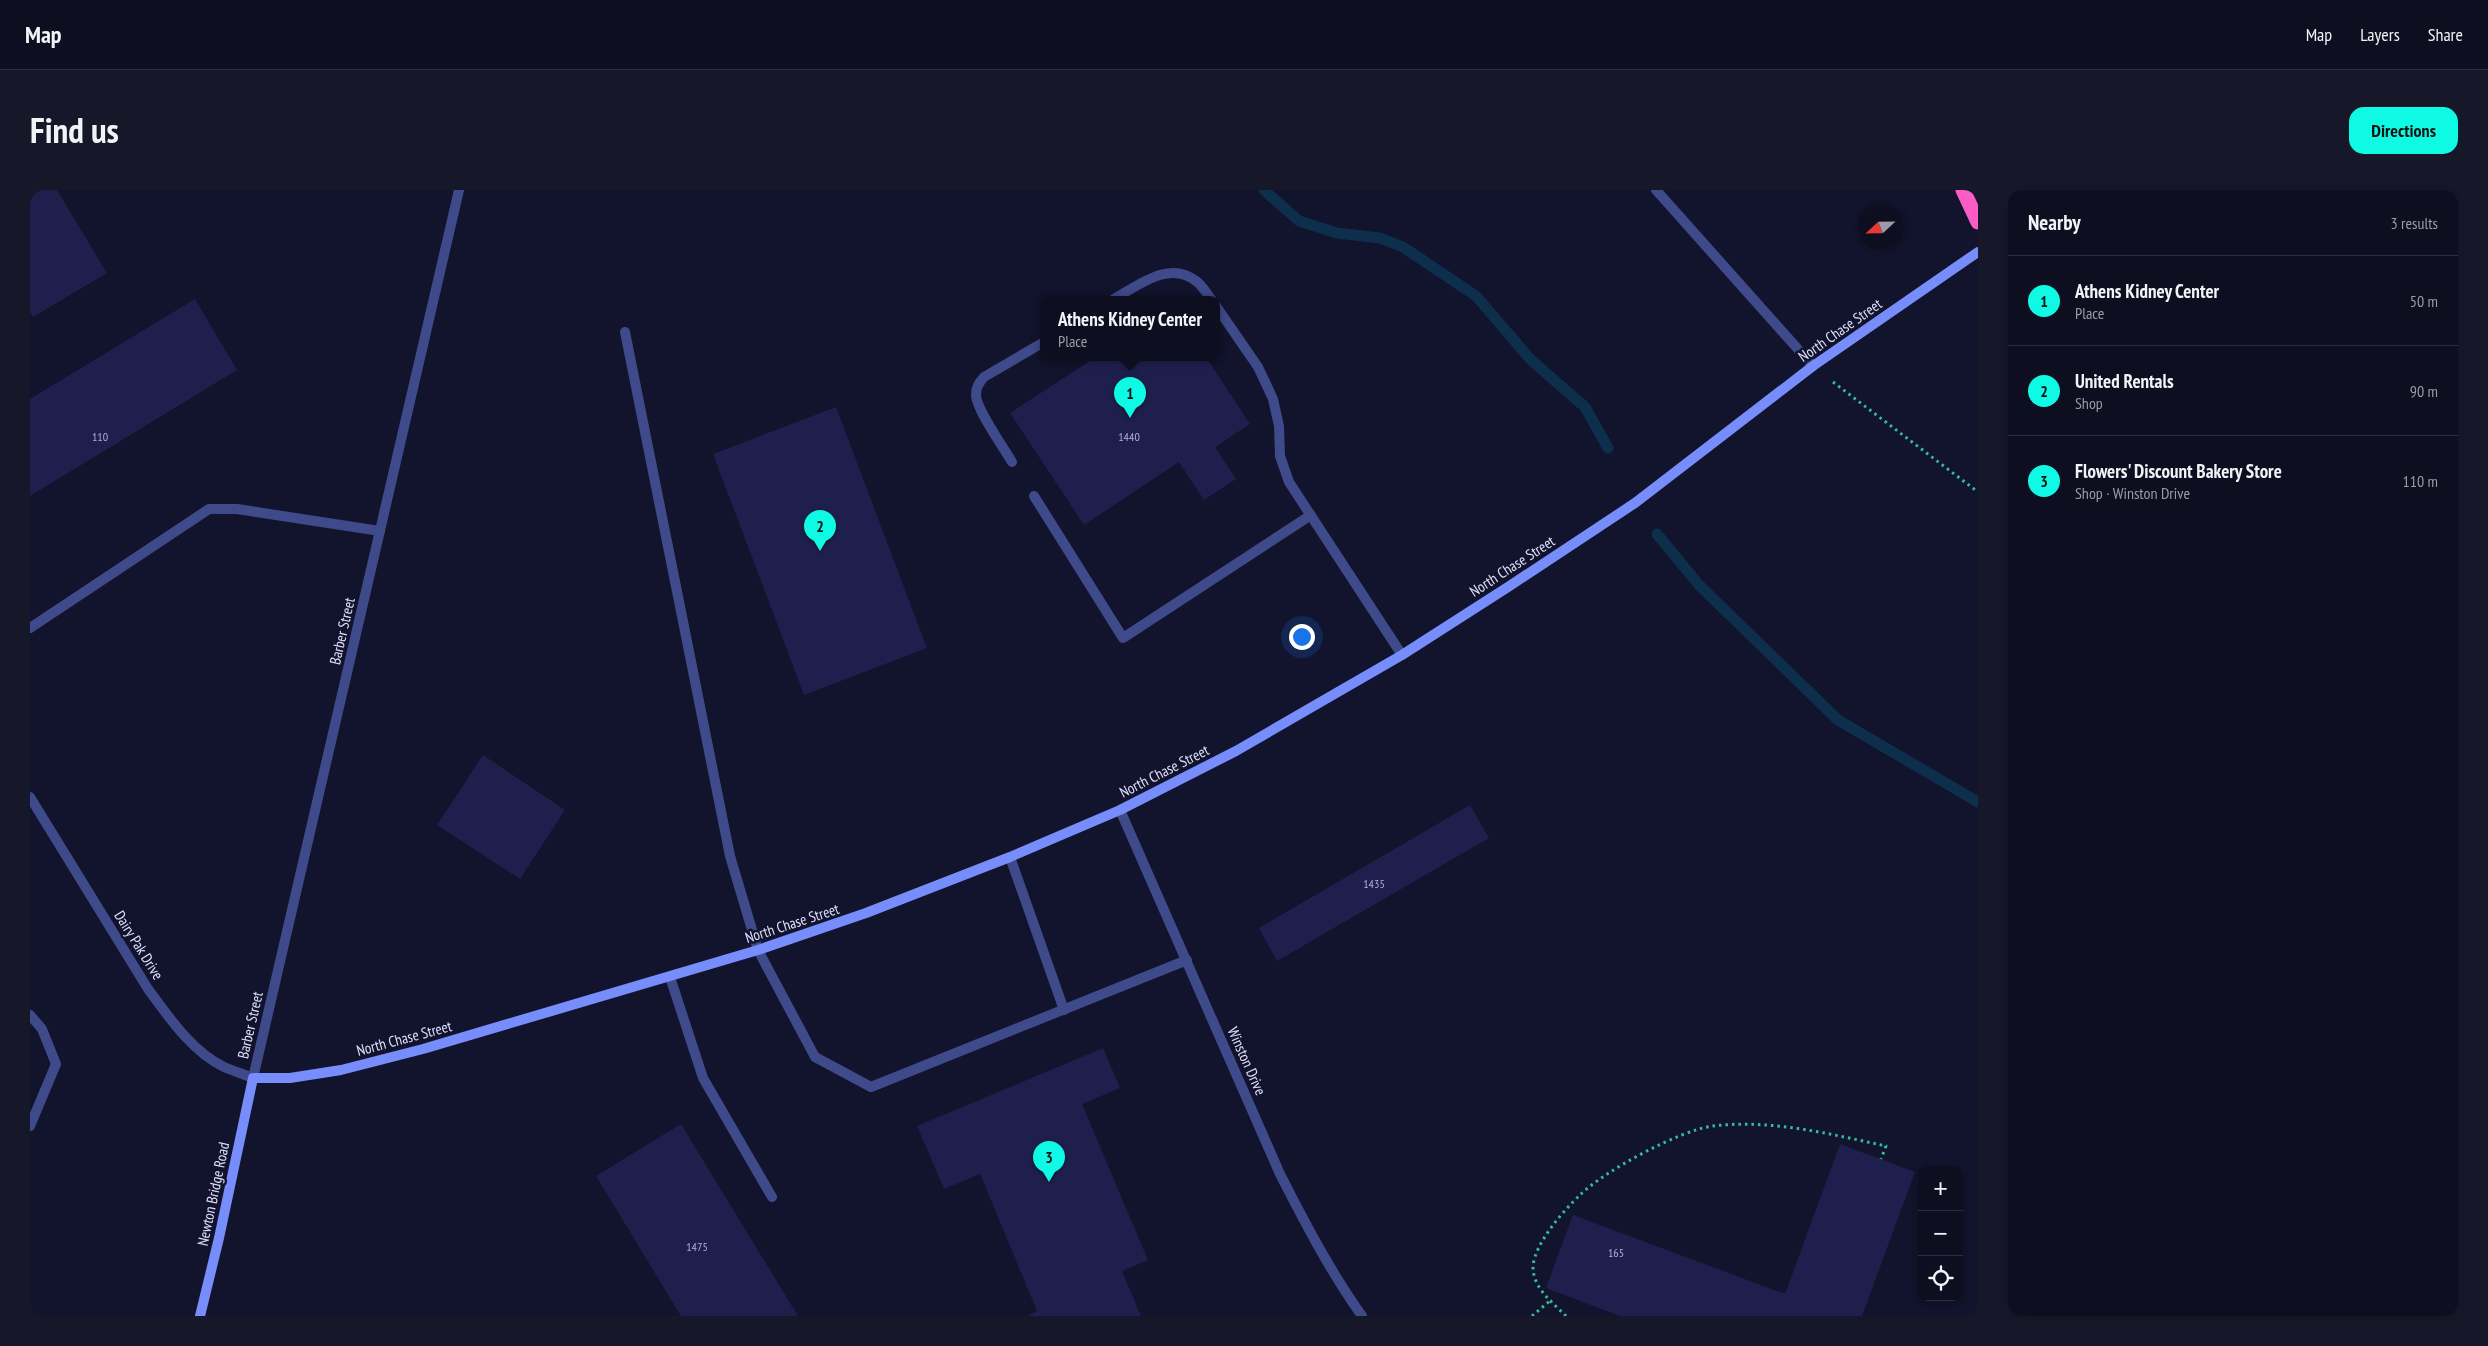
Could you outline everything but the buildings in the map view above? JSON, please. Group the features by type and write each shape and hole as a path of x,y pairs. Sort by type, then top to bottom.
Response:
{"highway":[{"path":"1963,190 1978,222"}],"main road":[{"name":"North Chase Street","path":"253,1078 290,1078 341,1070 423,1049 758,950 866,913 1010,858 1120,810 1236,751 1402,655 1635,503 1813,366 1978,252"},
{"name":"Newton Bridge Road","path":"200,1316 219,1238 253,1078"}],"street":[{"name":"Barber Street","path":"253,1078 459,190"},
{"path":"1656,190 1813,366"},
{"path":"1120,296 1162,274 1178,272 1197,281 1209,296"},
{"path":"1220,312 1258,367 1273,399 1279,426 1280,456 1289,482 1402,655"},
{"path":"625,332 730,856 758,950 815,1056 872,1087 1187,960"},
{"path":"1012,462 980,407 976,396 977,385 984,377 1040,344"},
{"path":"1034,496 1122,638 1312,516"},
{"path":"30,628 210,509 236,509 380,531"},
{"name":"Dairy Pak Drive","path":"30,797 148,989 171,1019 198,1049 222,1066 253,1078"},
{"name":"Winston Drive","path":"1120,810 1280,1174 1307,1229 1337,1280 1362,1316"},
{"path":"1010,858 1064,1010"},
{"path":"670,977 703,1078 772,1197"},
{"path":"30,1015 42,1029 56,1064 30,1126"}],"path":[{"path":"1813,366 1978,492"},
{"path":"1566,1316 1538,1287 1533,1267 1541,1241 1580,1194 1616,1169 1689,1131 1741,1123 1813,1131 1886,1146 1880,1159"},
{"path":"1532,1316 1551,1300"}],"waterway":[{"path":"1264,190 1299,221 1337,233 1380,238 1403,247 1476,296 1531,360 1585,407 1608,448"},
{"path":"1657,534 1699,585 1838,720 1978,802"}],"place":[{"name":"Athens Kidney Center","path":"1130,418"},
{"name":"United Rentals","path":"820,551"},
{"name":"Flowers' Discount Bakery Store","path":"1049,1182"}]}
